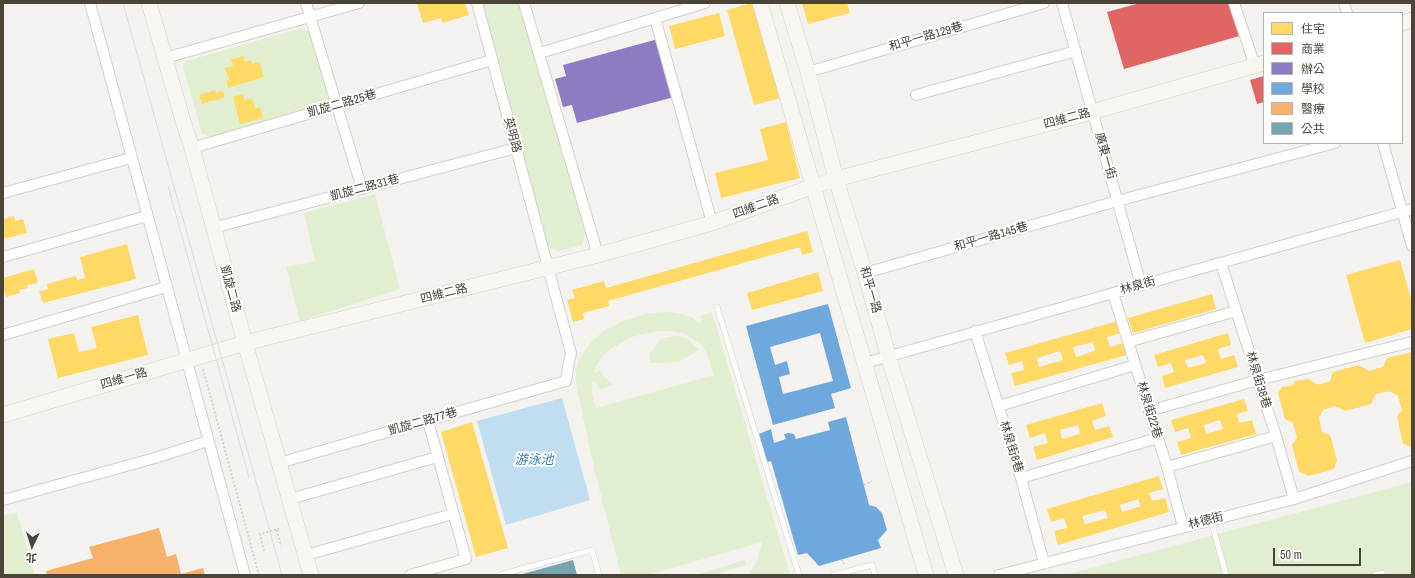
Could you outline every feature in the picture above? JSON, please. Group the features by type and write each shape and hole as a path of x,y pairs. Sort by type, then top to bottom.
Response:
{"street":[{"path":"90,3 166,287 193,359 208,441 245,575"},
{"name":"凱旋二路","path":"149,3 192,148 245,343 311,575"},
{"path":"306,3 338,105 362,189"},
{"path":"165,58 359,3"},
{"name":"英明路","path":"477,3 571,353 566,381"},
{"path":"524,3 540,53 598,255"},
{"path":"540,53 705,3"},
{"path":"760,3 926,575"},
{"name":"和平一路","path":"788,3 836,179 865,273 888,356 956,575"},
{"name":"和平一路129巷","path":"808,72 1044,3"},
{"name":"廣東一街","path":"1062,3 1140,285"},
{"path":"1235,3 1259,64"},
{"path":"655,18 712,223"},
{"path":"916,95 1076,51"},
{"name":"凱旋二路25巷","path":"192,148 492,60"},
{"name":"四維二路","path":"245,343 598,255 712,223 836,179 1092,112 1259,64"},
{"name":"和平一路145巷","path":"865,273 1117,201 1331,144"},
{"path":"1383,144 1407,210 1412,246"},
{"name":"凱旋二路31巷","path":"213,228 516,148"},
{"path":"3,193 131,158"},
{"name":"林泉街","path":"865,363 1407,210"},
{"path":"3,257 147,216"},
{"name":"林泉街38巷","path":"1221,263 1276,436 1294,499"},
{"path":"3,335 166,287"},
{"name":"林泉街22巷","path":"1113,293 1167,467 1183,527"},
{"path":"1128,342 1236,311"},
{"name":"林泉街8巷","path":"975,331 1021,478 1044,563"},
{"path":"1149,411 1258,380 1412,342"},
{"name":"四維一路","path":"3,415 245,343"},
{"path":"999,406 1135,365"},
{"name":"凱旋二路77巷","path":"279,463 566,381"},
{"path":"410,575 466,559 428,421"},
{"path":"1167,467 1276,436"},
{"path":"1021,478 1158,438"},
{"path":"3,500 155,458 208,441"},
{"path":"290,499 438,457"},
{"name":"林德街","path":"998,575 1294,499 1412,461"},
{"path":"306,555 453,514"}],"lane":[{"path":"717,307 799,575"},
{"path":"1211,520 1226,575"},
{"path":"499,575 592,550 599,575"},
{"path":"834,575 872,565 875,575"},
{"path":"1375,575 1382,573 1382,575"}],"path":[{"path":"193,359 259,575"},
{"path":"864,485 872,481"},
{"path":"264,551 260,534 278,530 281,546"},
{"path":"842,559 844,564"}],"green space":[{"path":"483,3 523,3 586,234 582,245 558,251 548,248"},
{"path":"302,28 309,32 329,97 325,103 210,137 202,133 183,67 186,61"},
{"path":"375,194 400,289 300,321 286,267 315,261 304,213"},
{"path":"664,312 677,313 692,317 702,325 700,316 712,312 790,575 748,575 757,562 762,542 648,575 621,575 594,468 576,383 576,372 578,362 592,341 604,331 623,321 645,314","holes":["673,331 685,334 701,344 706,351 714,375 596,408 592,393 593,375 595,368 602,357 609,350 632,337 647,333"]},
{"path":"677,336 686,338 699,350 678,362 650,363 650,353 661,339"},
{"path":"600,370 605,378 613,384 600,390 597,384 593,381 594,373"},
{"path":"1412,482 1412,575 1065,575"},
{"path":"17,513 35,575 3,575 3,516"},
{"path":"745,560 746,565 713,575 696,575"}],"water":[{"name":"游泳池","path":"562,398 590,500 506,525 477,421"}],"building: 住宅":[{"path":"417,3 465,3 469,15 443,23 441,18 423,23"},
{"path":"754,3 781,98 754,105 727,10"},
{"path":"802,3 847,3 850,13 808,24"},
{"path":"719,13 725,36 675,49 669,26"},
{"path":"243,56 245,62 251,60 252,64 259,62 264,77 228,88 226,80 229,80 225,68 233,66 231,59"},
{"path":"215,90 216,93 223,91 225,97 202,104 199,95"},
{"path":"243,94 244,100 252,98 255,108 260,107 263,118 240,124 233,97"},
{"path":"786,122 800,178 721,198 715,173 768,160 760,129"},
{"path":"14,216 15,221 23,219 27,233 3,239 3,219"},
{"path":"807,231 813,252 802,255 800,247 608,301 609,306 583,313 584,319 573,322 567,300 575,298 572,290 604,281 606,288"},
{"path":"127,244 136,279 43,303 39,291 48,289 47,284 76,276 77,280 85,278 80,257"},
{"path":"1400,260 1412,303 1412,329 1365,343 1346,275"},
{"path":"34,269 38,283 27,285 28,288 19,290 20,293 6,297 5,292 3,292 3,278"},
{"path":"818,272 823,291 752,310 747,293"},
{"path":"1212,294 1216,309 1133,333 1128,318"},
{"path":"138,315 148,355 58,378 48,339 74,333 79,352 97,348 91,327"},
{"path":"1118,321 1121,333 1107,337 1110,347 1124,343 1127,355 1015,386 1011,373 1024,370 1022,361 1009,365 1005,353","holes":["1093,342 1095,351 1076,357 1073,347","1060,351 1063,360 1039,367 1037,358"]},
{"path":"1228,333 1231,345 1218,349 1221,359 1234,355 1238,367 1165,388 1162,376 1174,372 1171,363 1158,367 1154,355","holes":["1203,355 1206,363 1188,368 1185,360"]},
{"path":"1412,352 1412,447 1403,444 1397,416 1402,410 1398,396 1389,391 1376,394 1371,404 1345,411 1335,406 1323,410 1319,418 1322,432 1330,435 1337,460 1334,469 1309,476 1299,472 1292,445 1297,438 1293,423 1285,419 1278,393 1282,387 1293,385 1295,381 1309,379 1318,385 1330,381 1333,372 1359,365 1369,371 1383,367 1387,358"},
{"path":"1244,399 1248,411 1237,414 1239,423 1252,420 1256,434 1181,455 1177,442 1191,438 1188,428 1175,432 1171,420","holes":["1220,420 1223,429 1206,434 1204,425"]},
{"path":"1102,403 1106,416 1092,421 1095,430 1109,426 1113,437 1037,460 1033,447 1048,443 1045,433 1030,438 1026,425","holes":["1078,425 1080,434 1062,439 1060,430"]},
{"path":"472,422 508,548 476,557 441,432"},
{"path":"1159,476 1163,489 1149,493 1152,501 1165,498 1169,512 1058,545 1054,531 1067,528 1064,518 1051,522 1047,509","holes":["1138,499 1141,506 1122,512 1120,505","1105,510 1108,518 1085,524 1082,516"]}],"building: 商業":[{"path":"1140,3 1234,3 1243,35 1124,69 1107,12"},
{"path":"1263,76 1263,102 1257,104 1250,80"}],"building: 辦公":[{"path":"658,39 674,97 577,123 572,105 563,107 555,79 566,76 563,65"}],"building: 學校":[{"path":"828,304 851,388 831,394 835,408 773,425 746,326","holes":["820,333 833,381 783,394 779,377 790,374 787,361 775,365 770,347"]},
{"path":"846,417 869,505 876,507 882,513 887,530 878,540 881,548 819,566 807,553 798,555 771,461 767,462 759,434 771,429 774,443 786,439 784,434 788,433 794,434 796,439 830,430 828,422"}],"building: 醫療":[{"path":"159,528 167,557 176,554 181,574 203,568 205,575 47,575 46,571 93,558 89,547"}],"building: 公共":[{"path":"573,560 577,575 519,575"}],"tram line":[{"path":"123,3 282,575"},
{"path":"168,186 249,477"}]}
